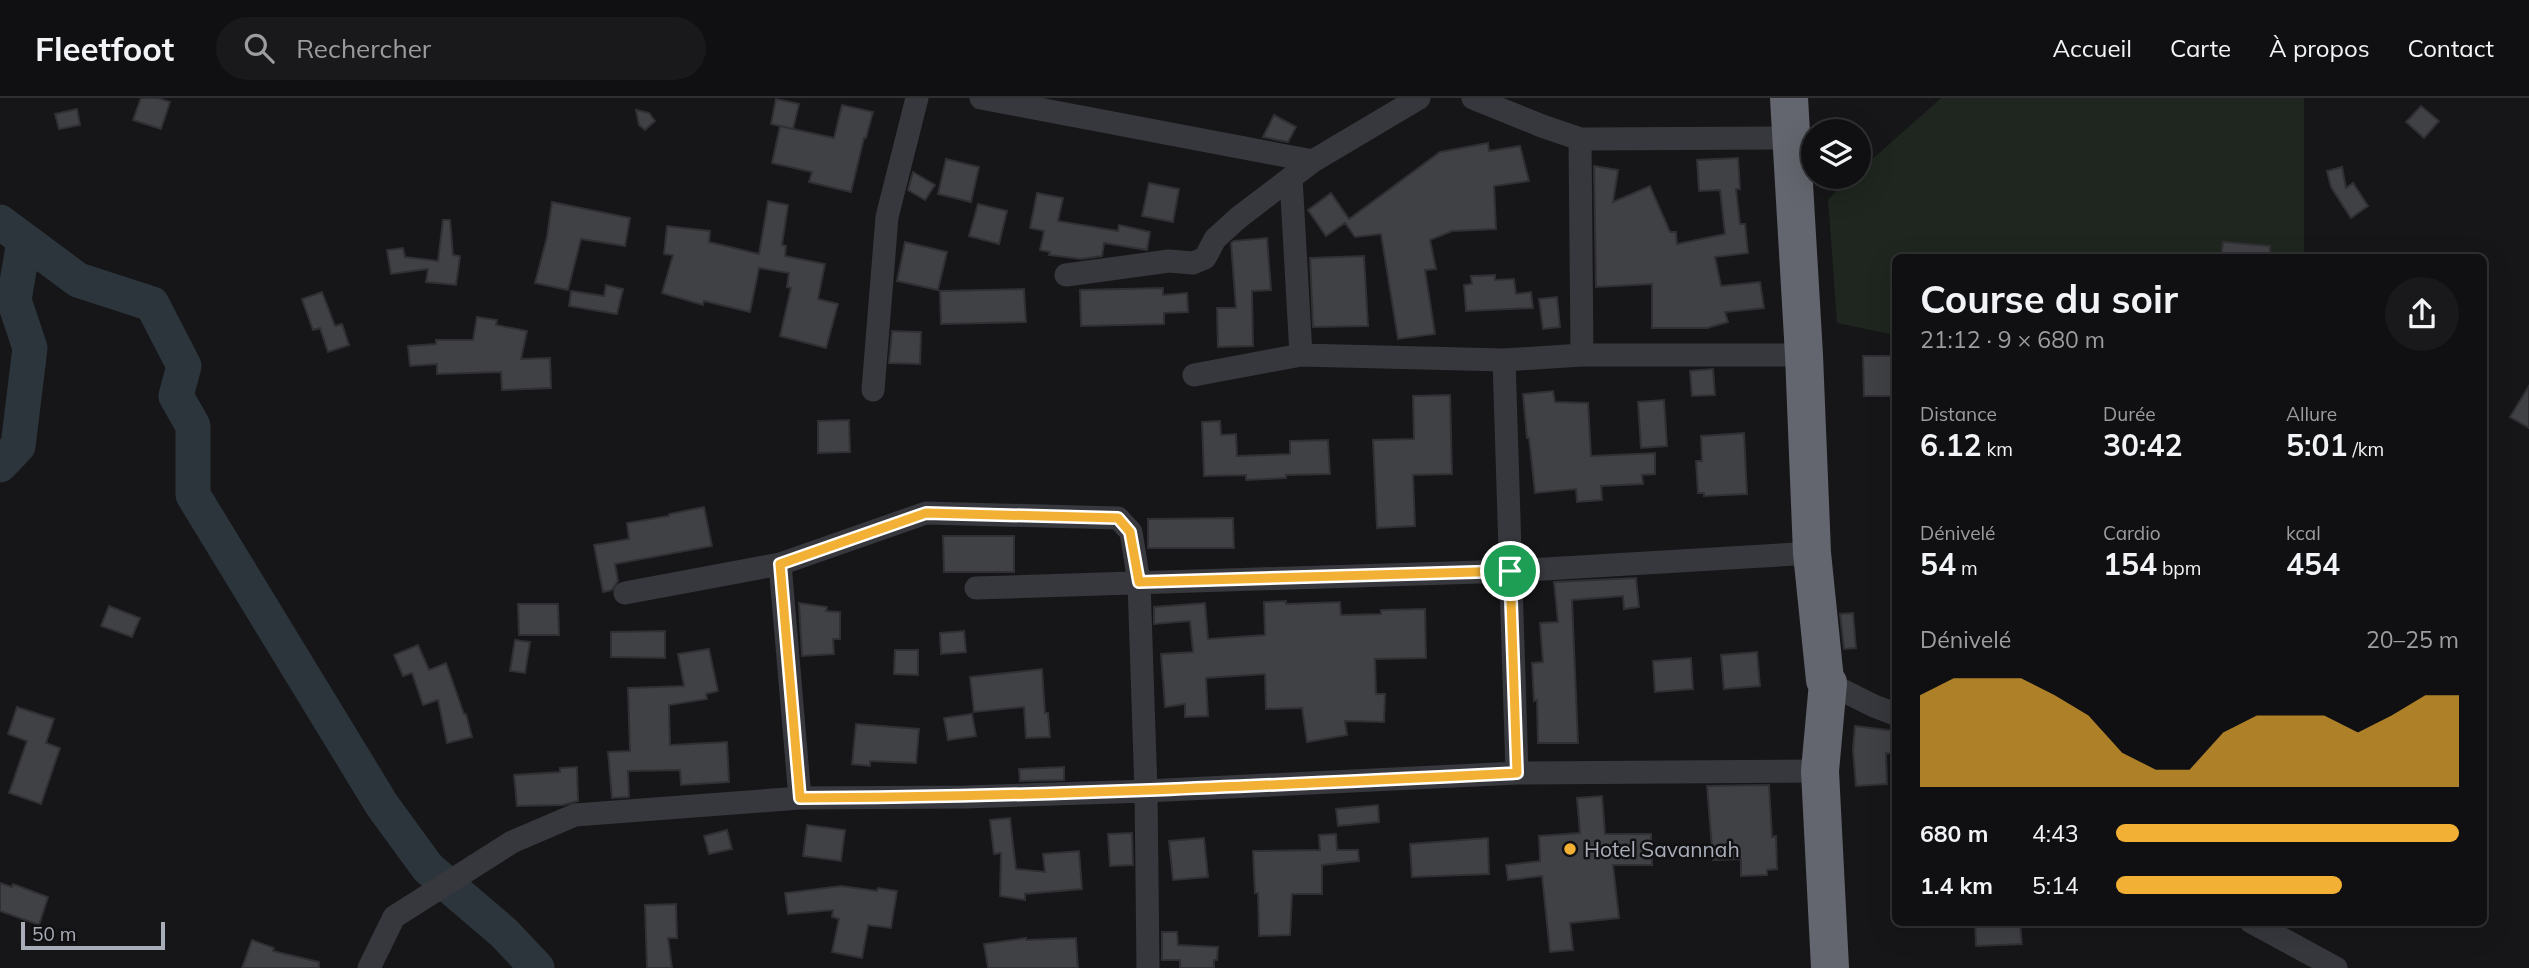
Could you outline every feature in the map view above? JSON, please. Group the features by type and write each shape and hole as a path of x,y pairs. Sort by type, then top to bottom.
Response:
{"highway":[{"path":"1789,98 1812,553 1825,680 1828,682 1820,771 1830,968"}],"street":[{"path":"873,390 887,217 916,98"},
{"path":"981,98 1313,161"},
{"path":"1066,275 1169,261 1193,262 1205,258 1215,239 1238,218 1313,161 1419,98"},
{"path":"1473,98 1580,139 1791,138"},
{"path":"1580,139 1582,355"},
{"path":"1291,178 1301,355"},
{"path":"1194,375 1301,355 1504,360 1582,355 1804,355"},
{"path":"1504,360 1517,773"},
{"path":"625,593 780,564 926,513 1087,515 1118,518 1130,532 1139,582 1146,791 1148,968"},
{"path":"976,588 1510,571 1812,553"},
{"path":"780,564 800,798"},
{"path":"1828,682 1892,713"},
{"path":"369,968 394,917 512,842 575,815 800,798 965,797 1146,791 1517,773 1820,771"},
{"path":"2258,926 2336,968"}],"shaded area":[{"path":"1941,98 2304,98 2304,254 1892,254 1892,334 1837,323 1828,199 1839,189 1871,189 1871,160"}],"building":[{"path":"141,98 158,98 170,102 161,129 133,120"},
{"path":"776,99 799,104 793,129 834,138 842,105 873,112 851,192 809,182 812,172 772,163 780,126 771,124"},
{"path":"2421,106 2439,121 2424,138 2406,122"},
{"path":"77,109 80,125 59,129 55,114"},
{"path":"636,110 649,113 655,121 645,130 639,125"},
{"path":"1274,115 1296,127 1288,142 1263,137"},
{"path":"1488,143 1489,151 1520,146 1529,181 1494,186 1496,229 1452,231 1430,240 1436,269 1425,270 1435,334 1398,339 1381,234 1355,237 1345,223 1326,236 1308,210 1331,193 1349,219 1440,152"},
{"path":"1738,158 1740,189 1736,189 1740,224 1745,224 1748,253 1715,257 1721,286 1760,282 1764,308 1725,312 1728,322 1707,328 1652,328 1652,284 1596,287 1594,166 1618,170 1613,202 1650,186 1670,232 1676,232 1677,244 1725,234 1720,190 1699,191 1697,160"},
{"path":"946,159 979,167 971,202 938,194"},
{"path":"2342,167 2346,188 2353,183 2368,206 2351,218 2331,187 2327,171"},
{"path":"913,172 935,185 925,200 908,190"},
{"path":"1149,183 1179,189 1173,222 1142,216"},
{"path":"1037,193 1063,198 1058,221 1118,231 1119,225 1150,232 1147,250 1104,243 1102,256 1081,259 1049,255 1050,252 1040,250 1044,231 1030,228"},
{"path":"768,201 788,205 782,245 786,246 785,256 825,264 818,299 838,304 826,348 780,336 791,288 787,287 789,273 759,268 750,312 704,301 703,305 662,293 673,255 664,254 667,226 710,231 709,242 759,254"},
{"path":"552,202 630,218 625,246 581,239 568,290 535,283 547,237"},
{"path":"978,204 1007,211 999,244 969,236"},
{"path":"443,220 450,220 453,255 460,256 456,285 426,282 428,269 391,274 387,250 403,248 405,257 438,261"},
{"path":"1267,238 1271,290 1252,291 1253,346 1218,347 1217,308 1236,308 1231,243"},
{"path":"905,242 947,252 938,290 897,281"},
{"path":"2223,242 2270,246 2270,254 2221,254"},
{"path":"1364,256 1368,326 1313,327 1310,258"},
{"path":"1495,275 1495,280 1514,279 1516,294 1531,292 1533,308 1466,311 1464,285 1472,284 1471,276"},
{"path":"606,285 623,289 617,314 569,306 571,291 604,296"},
{"path":"1163,288 1163,295 1187,293 1188,312 1164,313 1164,324 1081,326 1080,290"},
{"path":"1024,289 1026,322 941,324 940,291"},
{"path":"322,292 335,326 342,324 349,345 328,352 320,328 313,330 302,299"},
{"path":"1557,297 1560,327 1543,329 1539,299"},
{"path":"477,317 497,320 496,325 527,331 521,359 550,358 551,388 502,390 501,372 437,374 437,364 410,366 408,346 436,344 436,340 473,340"},
{"path":"892,331 921,332 920,364 889,363"},
{"path":"1863,356 1892,356 1892,396 1864,396"},
{"path":"1713,369 1715,395 1692,396 1690,371"},
{"path":"2529,386 2529,428 2510,417"},
{"path":"1553,391 1555,402 1588,403 1591,456 1655,453 1655,474 1642,475 1643,484 1601,486 1602,500 1577,502 1576,489 1535,493 1523,394"},
{"path":"1450,395 1452,474 1413,475 1415,526 1377,528 1373,440 1414,439 1413,396"},
{"path":"1664,400 1667,446 1641,448 1638,402"},
{"path":"849,420 850,452 818,453 818,421"},
{"path":"1220,421 1221,435 1236,434 1237,456 1290,454 1290,441 1328,440 1330,474 1286,475 1286,478 1246,480 1246,475 1204,476 1202,422"},
{"path":"1744,433 1747,494 1704,496 1704,493 1698,493 1696,461 1702,461 1701,436"},
{"path":"704,507 712,546 615,564 618,581 612,590 603,592 594,545 629,539 627,523"},
{"path":"1233,518 1234,548 1148,548 1148,519"},
{"path":"943,536 1014,536 1014,572 944,572"},
{"path":"1636,578 1639,607 1624,609 1623,596 1572,600 1578,743 1538,743 1537,700 1534,701 1532,663 1543,662 1540,623 1558,622 1554,582"},
{"path":"1286,601 1286,604 1340,602 1341,615 1381,614 1381,610 1425,609 1426,658 1375,659 1376,694 1385,694 1384,722 1345,721 1347,735 1307,742 1302,708 1266,709 1265,674 1206,678 1208,716 1185,717 1185,704 1165,707 1161,654 1193,652 1190,621 1154,624 1154,607 1205,603 1208,639 1265,635 1264,602"},
{"path":"799,603 840,612 840,639 833,639 834,654 802,656"},
{"path":"518,604 558,604 559,635 519,635"},
{"path":"109,606 140,618 132,637 101,626"},
{"path":"1853,613 1856,648 1844,649 1840,614"},
{"path":"665,631 665,658 611,657 611,632"},
{"path":"964,631 966,652 941,654 940,633"},
{"path":"515,640 530,642 525,673 510,671"},
{"path":"418,645 429,670 446,663 472,737 447,743 438,700 423,705 412,673 403,676 394,655"},
{"path":"709,649 718,691 706,694 707,699 669,705 670,745 727,742 729,782 681,785 680,770 628,771 629,797 612,798 608,752 630,751 628,688 684,686 678,654"},
{"path":"895,650 918,650 918,675 894,674"},
{"path":"1757,652 1760,686 1724,689 1721,655"},
{"path":"1691,658 1693,689 1655,692 1653,661"},
{"path":"1042,669 1045,713 1048,713 1050,737 1026,738 1024,707 974,712 970,677"},
{"path":"17,707 54,719 46,743 60,748 41,804 9,793 27,741 8,734"},
{"path":"972,714 976,736 948,740 944,718"},
{"path":"856,724 919,729 916,763 870,761 870,766 852,764"},
{"path":"1855,726 1892,731 1892,754 1886,753 1887,784 1856,786 1853,750"},
{"path":"577,767 578,801 563,805 517,806 514,775 560,772 560,768"},
{"path":"1064,767 1064,780 1020,781 1019,769"},
{"path":"1769,785 1772,837 1776,836 1777,869 1767,870 1767,875 1741,876 1741,859 1713,860 1707,786"},
{"path":"1602,796 1605,834 1651,834 1652,865 1613,865 1619,918 1570,923 1573,950 1550,952 1542,876 1508,880 1506,865 1540,861 1539,836 1580,833 1577,798"},
{"path":"1378,805 1379,822 1338,826 1336,809"},
{"path":"1010,818 1016,869 1045,872 1043,854 1079,851 1082,889 1025,894 1025,900 1000,896 1001,853 994,854 990,820"},
{"path":"807,825 845,830 841,861 803,856"},
{"path":"727,830 732,849 709,854 704,836"},
{"path":"1132,833 1133,865 1110,866 1108,834"},
{"path":"1336,834 1337,850 1358,850 1359,861 1322,865 1322,894 1292,894 1290,935 1259,936 1253,851 1320,850 1319,835"},
{"path":"1204,838 1208,877 1173,880 1169,841"},
{"path":"1488,838 1489,874 1412,877 1410,844"},
{"path":"0,883 12,887 13,884 48,897 39,925 0,911"},
{"path":"841,886 897,891 891,928 868,925 862,958 832,952 839,919 832,917 833,910 788,914 785,893"},
{"path":"676,904 677,938 668,938 672,968 647,968 645,905"},
{"path":"1975,926 2020,926 2022,944 1976,946"},
{"path":"1162,932 1177,932 1178,945 1218,947 1214,968 1180,968 1180,960 1162,960"},
{"path":"1026,938 1076,938 1078,968 988,968 984,944"},
{"path":"252,940 274,948 273,951 319,962 319,968 242,968"}],"waterway":[{"path":"0,222 78,280 152,304 184,366 176,396 193,426 193,495 382,805 428,868 504,933 537,968"},
{"path":"0,465 18,446 30,348 14,300 24,241"}],"place":[{"name":"Hotel Savannah","path":"1570,849"}],"route":[{"path":"926,513 1087,515 1118,518 1130,532 1139,582 1510,571 1517,773 1146,791 965,797 800,798 780,564 926,513"}]}
